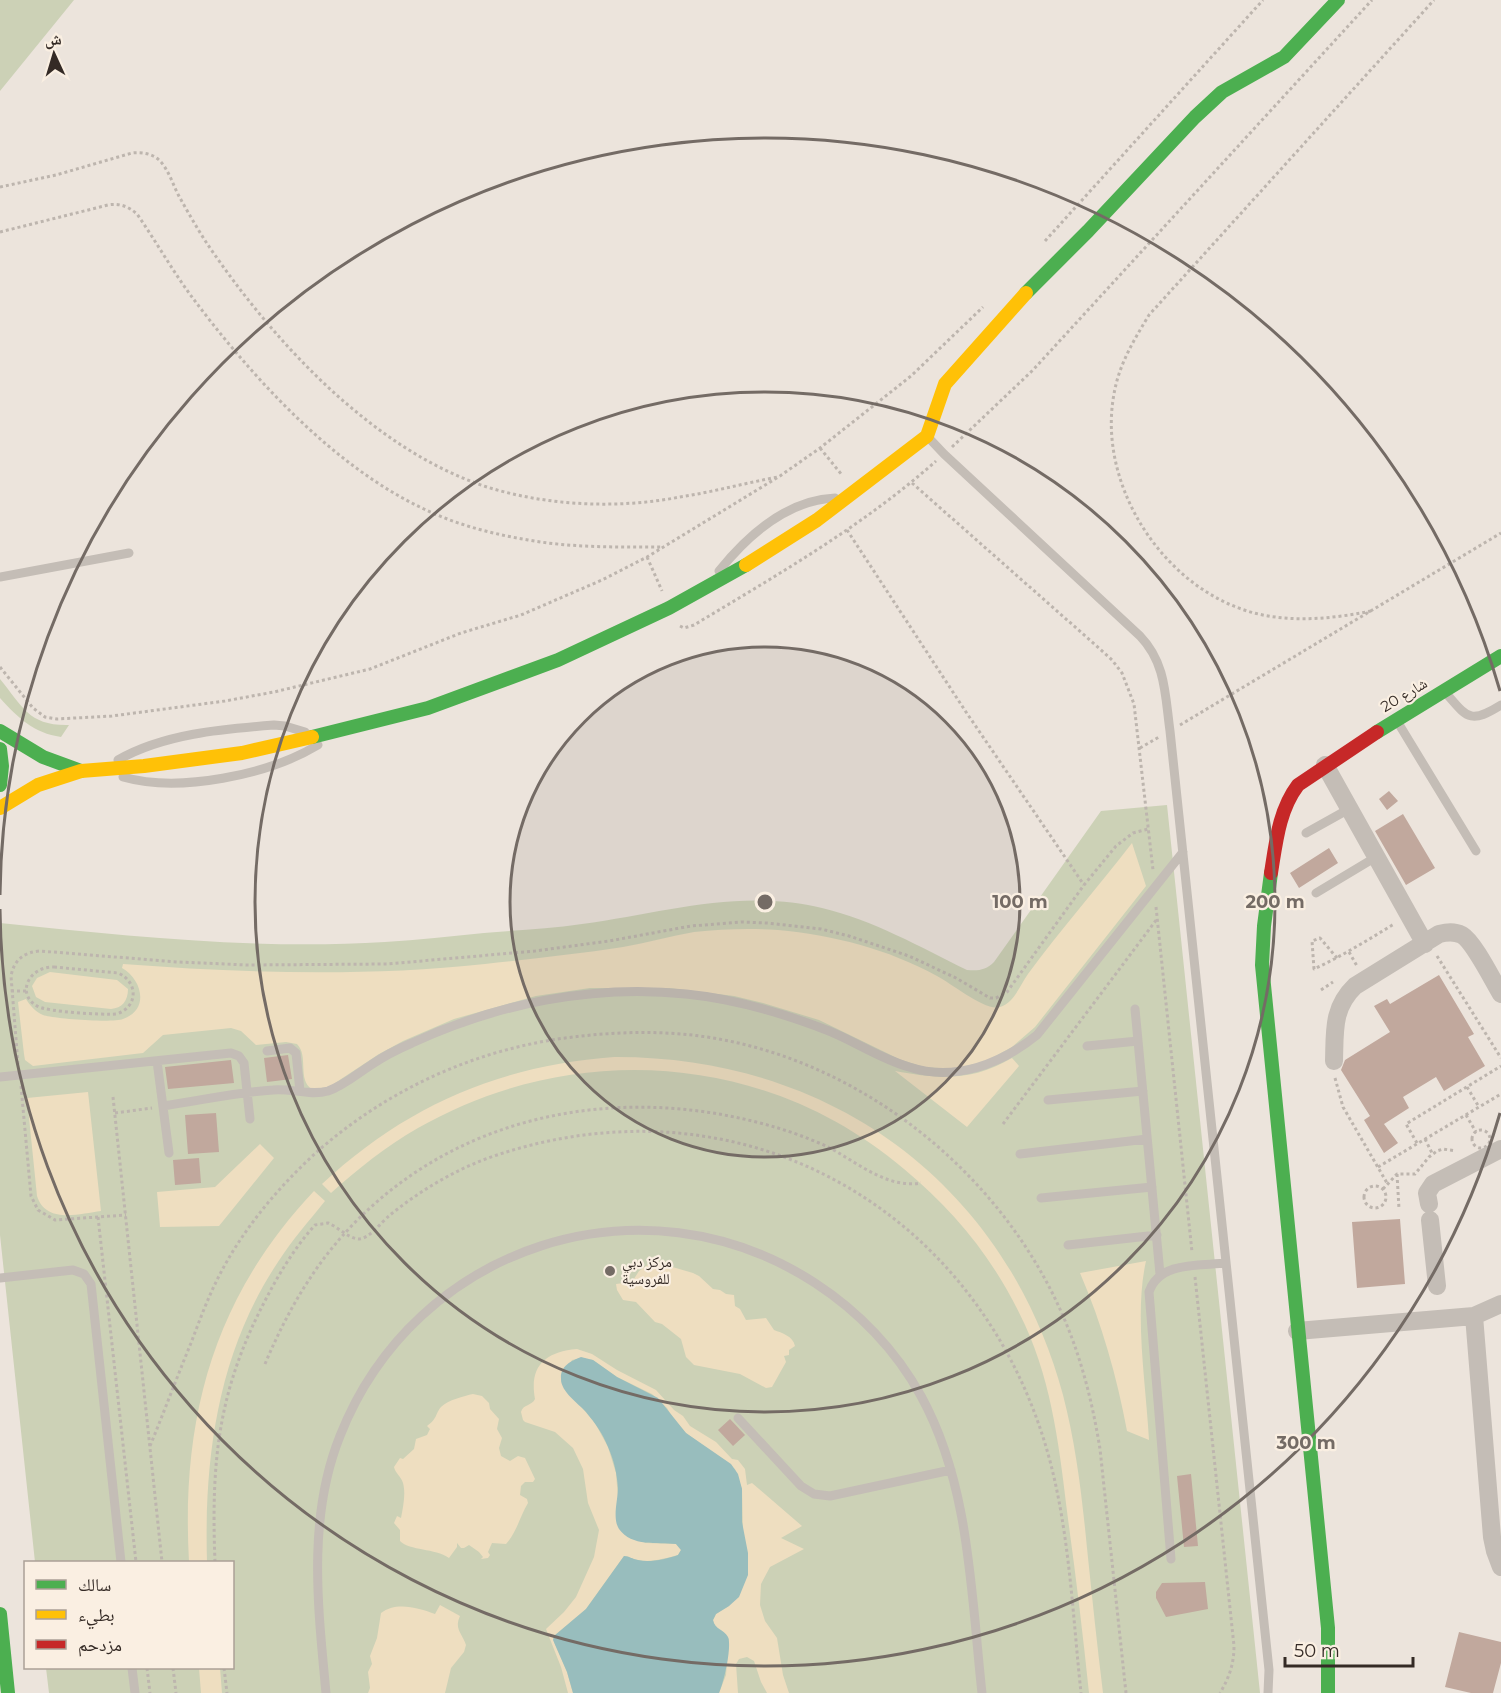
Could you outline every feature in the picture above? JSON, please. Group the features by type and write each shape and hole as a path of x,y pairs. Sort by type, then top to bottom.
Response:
{"street":[{"path":"0,808 38,785 81,771 193,761 242,753 428,708 558,660 669,608 777,547 847,499 927,436 945,384 1018,301 1088,231 1195,117 1222,92 1284,57 1338,0"},
{"name":"شارع 20","path":"1329,1693 1328,1628 1264,986 1262,943 1283,811 1298,785 1325,765 1501,656"},
{"path":"0,731 43,757 81,771"},
{"path":"0,749 2,766 0,785"},
{"path":"1325,765 1426,943"},
{"path":"1334,1062 1337,1011 1347,993 1446,932 1464,936 1469,941 1501,994"},
{"path":"1437,1286 1428,1193 1432,1184 1501,1149"},
{"path":"1297,1331 1474,1316 1501,1304"},
{"path":"1474,1316 1492,1537 1501,1567"},
{"path":"0,1614 8,1693"}],"lane":[{"path":"927,436 1150,646 1158,658 1162,672 1269,1670 1268,1693"},
{"path":"708,587 740,547 789,510 817,500 847,499"},
{"path":"0,577 129,553"},
{"path":"1443,690 1466,714 1473,717 1481,717 1501,705"},
{"path":"1396,719 1476,851"},
{"path":"103,770 135,750 170,738 274,725 296,728 315,737"},
{"path":"103,770 149,783 196,782 274,766 306,752 336,732"},
{"path":"1306,833 1349,809"},
{"path":"163,1106 275,1089 321,1093 331,1090 411,1043 491,1012 535,1002 630,992 683,993 742,1003 774,1011 830,1031 907,1067 938,1073 969,1070 1007,1056 1037,1035 1183,852"},
{"path":"1316,893 1376,857"},
{"path":"1135,1009 1160,1274"},
{"path":"1088,1046 1138,1041"},
{"path":"267,1050 290,1048 296,1053 300,1091"},
{"path":"0,1077 226,1053 235,1054 244,1063 250,1119"},
{"path":"157,1061 169,1153"},
{"path":"1048,1100 1143,1091"},
{"path":"1020,1154 1147,1139"},
{"path":"1041,1198 1152,1187"},
{"path":"326,1693 319,1610 317,1539 324,1486 337,1444 364,1388 393,1345 431,1306 476,1275 522,1252 570,1237 636,1229 704,1236 749,1249 802,1275 847,1306 897,1358 932,1417 951,1470 965,1547 982,1693"},
{"path":"1068,1245 1157,1235"},
{"path":"1171,1559 1148,1299 1151,1285 1160,1274 1174,1268 1226,1263"},
{"path":"0,1278 73,1270 84,1274 91,1284 121,1561"},
{"path":"738,1418 801,1486 814,1494 830,1496 951,1470"},
{"path":"132,1669 135,1693"}],"path":[{"path":"1039,248 1263,0"},
{"path":"647,556 669,608 680,626 689,628 847,530 912,483 1033,370 1372,0"},
{"path":"1371,611 1331,618 1272,616 1236,607 1219,599 1188,578 1158,548 1144,529 1125,492 1112,436 1114,395 1124,359 1149,315 1434,0"},
{"path":"0,187 56,175 132,153 139,152 153,156 164,166 193,221 226,271 294,352 375,428 420,458 467,480 538,498 621,504 680,498 780,476"},
{"path":"0,232 108,205 128,207 137,214 188,292 260,378 328,446 386,488 425,510 501,535 558,544 664,547"},
{"path":"0,667 33,708 51,719 112,716 274,692 382,665 460,633 533,611 602,580 664,547 780,476 839,434 911,376 986,303"},
{"path":"847,530 966,712 1084,885"},
{"path":"1140,748 1501,533"},
{"path":"126,1215 55,1220 43,1214 31,1196 10,976 15,963 26,954 40,951 248,965 387,964 535,951 692,926 742,922 792,925 849,936 909,956 956,978 984,996 996,998 1007,992 1084,885 1120,841 1133,833 1148,829"},
{"path":"1337,958 1320,938 1312,941 1314,969 1337,958 1409,915"},
{"path":"1003,1124 1157,918"},
{"path":"1426,943 1501,1058"},
{"path":"48,967 118,973 128,980 134,991 131,1004 127,1009 110,1015 43,1009 33,1002 27,991 32,974 48,967"},
{"path":"11,991 27,991"},
{"path":"1334,1062 1336,1087 1343,1107 1387,1183"},
{"path":"1417,1143 1406,1124 1501,1065"},
{"path":"1467,1087 1479,1107"},
{"path":"1378,1167 1501,1094"},
{"path":"113,1097 162,1561"},
{"path":"115,1113 163,1106"},
{"path":"265,1364 277,1336 302,1291 345,1233 384,1196 406,1179 453,1149 514,1125 545,1117 606,1108 662,1107 691,1110 746,1119 789,1132 823,1145 886,1179 908,1185 921,1183"},
{"path":"1466,1115 1476,1132"},
{"path":"1425,1139 1432,1153"},
{"path":"1470,1148 1474,1144"},
{"path":"1383,1189 1397,1174 1417,1173 1432,1153 1443,1149 1464,1151"},
{"path":"1397,1174 1399,1209"},
{"path":"1373,1186 1383,1189 1386,1193 1385,1203 1376,1209 1367,1206 1364,1201 1365,1192 1373,1186"},
{"path":"98,1217 136,1561"},
{"path":"215,1561 215,1470 222,1418 234,1370 246,1339 272,1287 315,1225 328,1223 356,1239 368,1235"},
{"path":"147,1669 150,1693"},
{"path":"174,1669 176,1693"},
{"path":"224,1669 227,1693"}],"green space":[{"path":"0,0 74,0 0,91"},
{"path":"0,679 28,713 45,722 69,725 61,737 27,724 13,712 0,698"},
{"name":"مركز دبي للفروسية","path":"1167,805 1260,1693 49,1693 46,1669 234,1669 234,1561 35,1561 0,1235 0,923 96,933 240,943 337,944 557,927 731,901 791,902 841,913 896,935 967,970 979,970 994,962 1101,811"}],"sand":[{"path":"1132,843 1146,886 1035,1027 1012,1047 986,1061 954,1069 924,1067 899,1059 819,1020 763,1003 734,996 669,988 590,988 536,996 454,1019 379,1054 329,1087 312,1089 305,1080 302,1055 297,1044 286,1042 256,1045 241,1031 231,1028 163,1035 143,1053 33,1066 25,1060 18,1002 26,999 38,1012 49,1016 96,1021 123,1019 132,1015 137,1009 140,994 134,979 122,968 123,964 214,970 394,971 571,954 623,947 694,932 726,930 768,929 799,932 860,945 918,966 986,1005 1000,1007 1013,998 1041,957"},
{"path":"50,972 117,980 128,989 126,1000 111,1009 45,1002 36,997 32,986 37,978"},
{"path":"614,1057 693,1063 768,1080 836,1108 898,1146 953,1195 999,1253 1036,1320 1068,1414 1081,1490 1103,1693 1089,1693 1054,1420 1035,1348 1025,1325 1001,1280 958,1221 904,1169 850,1130 792,1101 731,1081 668,1071 604,1071 540,1080 478,1099 418,1128 395,1142 331,1193 322,1184 354,1156 387,1132 457,1094 532,1069"},
{"path":"1012,1058 1019,1066 967,1127 895,1071 941,1077 969,1075 997,1066"},
{"path":"88,1092 101,1211 73,1215 55,1214 41,1205 37,1196 27,1098"},
{"path":"260,1144 274,1158 219,1226 160,1227 157,1192 215,1187"},
{"path":"314,1191 325,1201 283,1254 258,1296 241,1332 228,1369 212,1445 208,1483 207,1561 189,1561 188,1509 191,1459 198,1410 211,1363 228,1318 251,1274 279,1232"},
{"path":"1146,1261 1141,1326 1149,1440 1127,1431 1108,1351 1080,1273"},
{"path":"649,1264 669,1266 699,1276 713,1289 734,1295 735,1306 740,1309 746,1320 766,1318 774,1330 787,1335 792,1340 795,1346 789,1350 789,1355 784,1356 786,1362 772,1387 766,1388 740,1374 694,1365 686,1357 681,1339 662,1324 655,1322 636,1302 623,1300 616,1284 632,1282 639,1271"},
{"path":"577,1349 592,1354 656,1390 690,1426 716,1442 732,1459 738,1460 745,1469 747,1485 752,1483 802,1526 781,1538 804,1549 770,1567 761,1584 760,1605 765,1621 777,1638 783,1675 789,1693 767,1693 754,1661 747,1657 739,1659 736,1664 738,1693 719,1693 726,1675 729,1639 714,1626 713,1620 716,1614 729,1606 743,1533 742,1489 735,1469 686,1433 667,1408 652,1394 617,1377 593,1360 581,1358 572,1360 561,1379 562,1384 595,1423 608,1447 616,1473 618,1499 616,1515 619,1528 630,1537 646,1543 676,1544 681,1550 678,1555 653,1561 636,1560 624,1556 586,1609 554,1636 554,1642 573,1693 568,1693 561,1667 546,1629 576,1597 594,1557 599,1530 588,1503 583,1469 573,1448 555,1432 525,1422 521,1412 535,1399 535,1378 537,1369 542,1363 556,1353"},
{"path":"473,1394 482,1396 499,1419 497,1429 502,1438 499,1448 501,1456 510,1461 518,1456 525,1458 535,1479 521,1486 520,1495 527,1499 528,1503 506,1544 492,1543 488,1558 481,1559 483,1557 479,1552 469,1545 461,1548 457,1543 457,1547 449,1558 400,1541 400,1530 394,1523 397,1516 401,1518 404,1487 394,1467 400,1458 403,1459 414,1449 416,1439 427,1435 430,1429 427,1426 433,1421 441,1407 452,1400"},
{"path":"440,1605 460,1616 458,1628 466,1645 464,1652 451,1668 445,1693 368,1693 370,1688 368,1672 372,1664 370,1656 377,1638 381,1613 400,1606 435,1614"},
{"path":"199,1669 220,1669 222,1693 201,1693"}],"water":[{"path":"581,1357 593,1360 617,1377 658,1398 686,1433 731,1464 738,1474 742,1489 742,1522 748,1553 748,1575 739,1597 716,1614 713,1620 716,1626 726,1634 729,1642 727,1665 719,1693 573,1693 567,1672 553,1640 554,1636 586,1609 624,1556 636,1560 653,1561 678,1555 681,1550 676,1544 631,1539 619,1529 616,1514 618,1483 610,1452 596,1424 567,1393 562,1384 561,1374 564,1367"}],"building":[{"path":"1389,791 1398,801 1387,810 1379,799"},
{"path":"1403,814 1435,868 1406,885 1375,831"},
{"path":"1329,848 1338,863 1299,888 1290,873"},
{"path":"1439,975 1474,1034 1468,1037 1485,1066 1444,1091 1436,1077 1403,1097 1409,1108 1384,1124 1398,1143 1384,1153 1364,1120 1370,1116 1341,1070 1345,1060 1390,1032 1374,1006 1387,999 1390,1004"},
{"path":"288,1055 292,1079 267,1082 264,1058"},
{"path":"231,1060 234,1083 168,1089 165,1067"},
{"path":"216,1113 219,1152 188,1154 185,1115"},
{"path":"199,1158 201,1183 175,1185 173,1160"},
{"path":"1400,1219 1405,1284 1357,1288 1352,1222"},
{"path":"730,1419 745,1435 733,1446 718,1430"},
{"path":"1191,1474 1198,1546 1184,1547 1177,1476"},
{"path":"1205,1582 1208,1609 1166,1617 1156,1598 1156,1592 1162,1583"},
{"path":"1459,1632 1501,1642 1501,1663 1493,1693 1471,1693 1445,1687"}],"traffic: fast":[{"path":"1026,293 1195,117 1222,92 1284,57 1338,0"},
{"path":"312,737 428,708 558,660 669,608 746,565"},
{"path":"1377,732 1501,656"},
{"path":"0,731 43,757 81,771"},
{"path":"0,749 2,766 0,785"},
{"path":"1271,873 1264,926 1262,965 1328,1628 1328,1693"},
{"path":"0,1614 8,1693"}],"traffic: slow":[{"path":"746,565 817,520 927,436 945,384 1026,293"},
{"path":"0,808 38,785 81,771 144,766 242,753 312,737"}],"traffic: jam":[{"path":"1271,873 1282,816 1298,785 1377,732"}],"place":[{"name":"مركز دبي للفروسية","path":"610,1271"}]}
